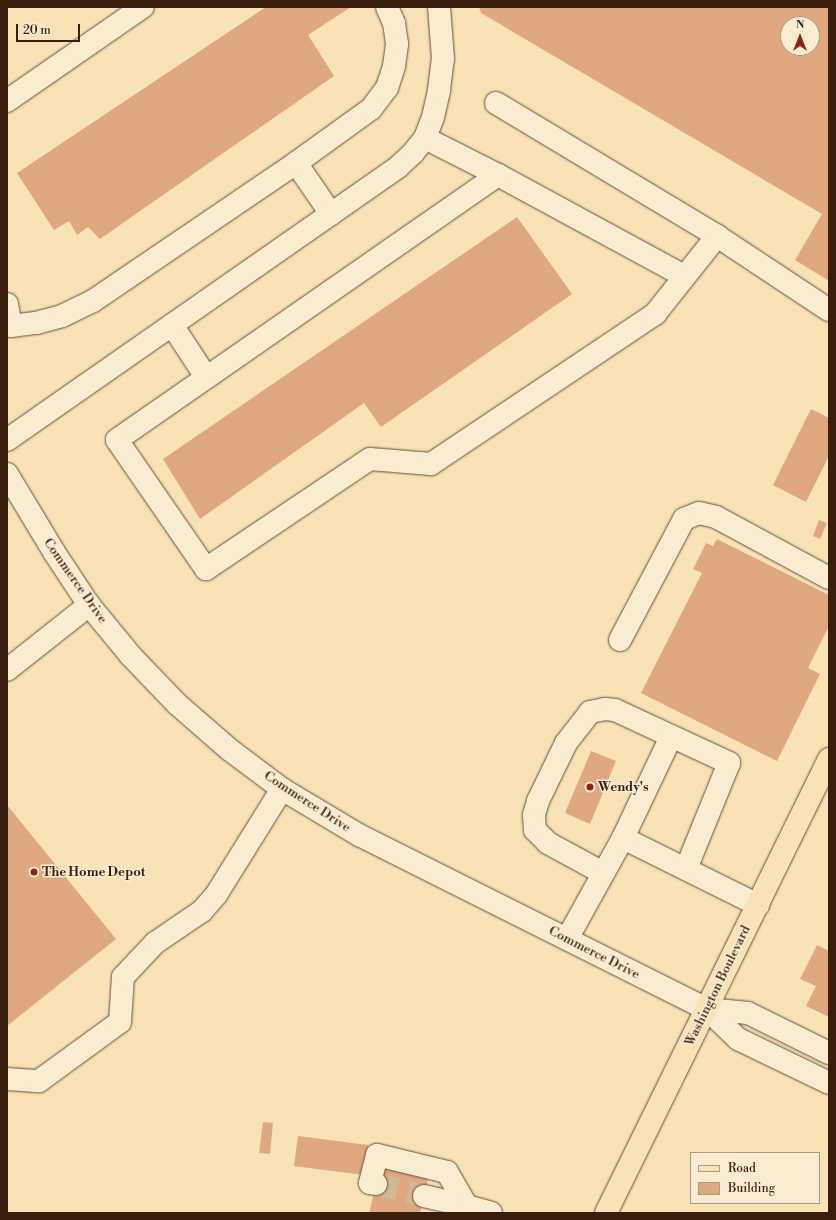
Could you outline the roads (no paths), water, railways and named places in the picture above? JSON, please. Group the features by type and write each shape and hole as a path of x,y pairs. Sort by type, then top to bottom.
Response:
{"main road":[{"name":"Washington Boulevard","path":"606,1213 829,759"}],"street":[{"path":"7,101 143,7"},
{"path":"7,304 12,326 36,323 62,316 93,301 296,163 371,109 387,88 394,66 397,44 394,23 387,7"},
{"path":"7,440 398,167 413,153 425,138 434,117 442,59 439,7"},
{"path":"496,103 717,236 829,310"},
{"path":"425,138 498,175 684,276"},
{"path":"296,163 331,214"},
{"path":"498,175 117,440 206,569 370,459 431,464 655,314 717,236"},
{"path":"172,325 206,377"},
{"name":"Commerce Drive","path":"7,474 38,526 89,605 131,656 177,704 230,750 282,789 359,835 707,1009"},
{"path":"620,640 684,518 699,513 716,518 829,578"},
{"path":"7,670 89,605"},
{"path":"604,873 553,846 535,830 534,816 538,801 566,743 590,712 605,709 615,710 728,763 686,869"},
{"path":"567,939 623,838 672,737"},
{"path":"7,1080 39,1081 120,1022 123,977 155,944 202,911 216,895 282,789"},
{"path":"623,838 758,905"},
{"path":"707,1009 748,1013 829,1053"},
{"path":"707,1009 738,1039 829,1083"},
{"path":"376,1184 370,1183 377,1155 447,1172 466,1209"},
{"path":"424,1196 466,1209 491,1213"}],"tunnel":[{"path":"376,1184 424,1196"}],"place":[{"name":"Wendy's","path":"590,787"},
{"name":"The Home Depot","path":"34,872"}]}
